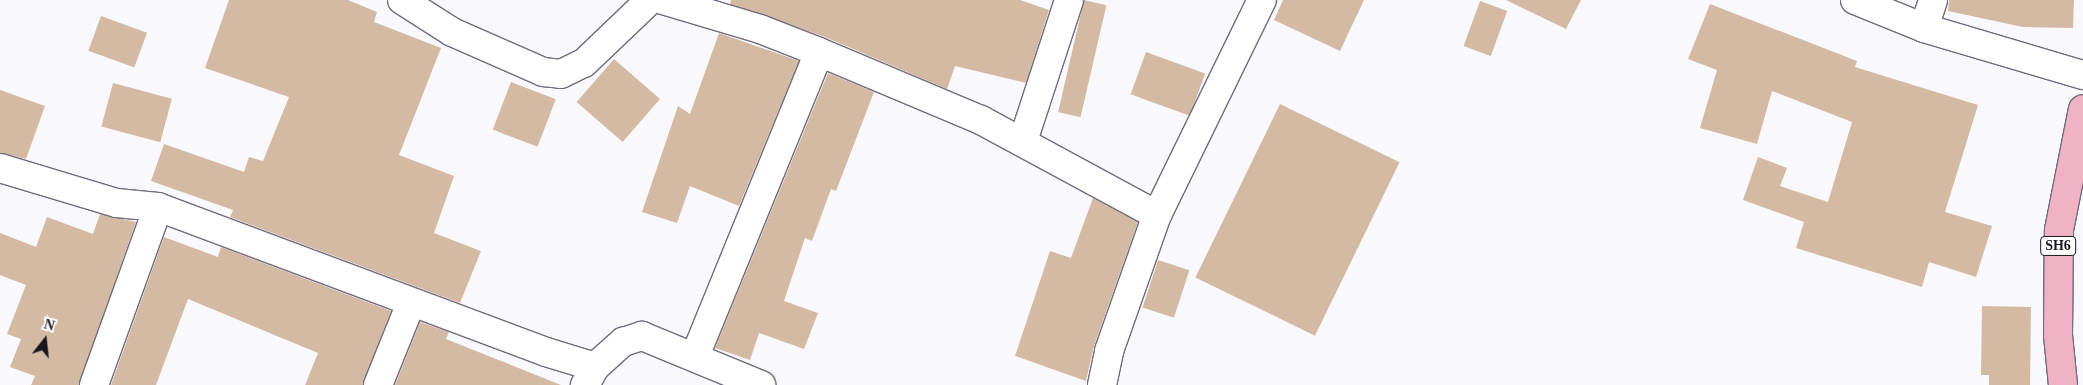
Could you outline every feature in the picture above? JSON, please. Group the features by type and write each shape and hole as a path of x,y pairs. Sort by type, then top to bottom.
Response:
{"main road":[{"name":"SH6","path":"2063,385 2058,335 2059,230 2083,109"}],"street":[{"path":"402,0 452,32 543,72 560,74 584,62 650,0"},
{"path":"663,0 760,29 820,52 1024,141 1157,215"},
{"path":"1024,141 1069,0"},
{"path":"1102,385 1110,351 1157,215 1262,0"},
{"path":"1855,0 1924,28 2083,75"},
{"path":"1924,28 1933,0"},
{"path":"694,356 820,52"},
{"path":"0,168 117,204 158,207 411,303 590,376 623,342 638,336 694,356 761,385"},
{"path":"94,385 158,207"},
{"path":"378,385 411,303"}],"building":[{"path":"229,0 348,0 377,12 374,22 441,48 399,155 454,176 434,233 481,251 460,303 230,217 233,210 151,181 164,144 244,172 249,157 263,161 289,97 205,68"},
{"path":"731,0 1020,0 1049,10 1026,83 955,66 947,89 825,37 730,4"},
{"path":"1084,0 1106,5 1081,117 1058,112"},
{"path":"1283,0 1364,0 1340,51 1274,20"},
{"path":"1506,0 1581,0 1566,29"},
{"path":"1949,0 2074,0 2073,28 2023,27 1948,11"},
{"path":"1480,1 1507,11 1491,56 1464,46"},
{"path":"1710,4 1857,61 1855,67 1978,105 1945,212 1992,226 1976,277 1929,262 1922,287 1796,248 1804,222 1743,200 1758,157 1787,168 1780,186 1828,202 1852,122 1772,91 1757,144 1700,128 1717,70 1688,59"},
{"path":"101,16 147,33 134,68 88,51"},
{"path":"719,33 799,61 739,206 690,186 677,223 642,212 678,106 690,114"},
{"path":"1146,52 1205,74 1190,116 1131,94"},
{"path":"614,59 660,99 623,142 577,102"},
{"path":"828,73 874,92 836,191 831,189 812,241 805,238 784,301 818,313 804,349 759,333 750,360 715,348"},
{"path":"511,82 556,99 538,147 493,130"},
{"path":"113,83 172,99 160,142 101,126"},
{"path":"0,90 45,106 26,159 0,153"},
{"path":"1280,104 1400,162 1315,336 1195,277"},
{"path":"1093,198 1138,222 1094,346 1086,381 1015,356 1050,251 1071,258"},
{"path":"100,214 136,222 79,385 31,385 35,376 10,367 21,339 7,334 26,285 0,275 0,233 36,247 47,217 93,234"},
{"path":"164,237 218,257 221,247 391,311 363,385 305,385 318,353 188,299 156,385 111,385"},
{"path":"1158,260 1189,270 1174,318 1143,308"},
{"path":"1982,306 2031,307 2030,385 1989,385 1989,375 1981,375"},
{"path":"420,322 449,332 446,339 561,385 395,385"}]}
